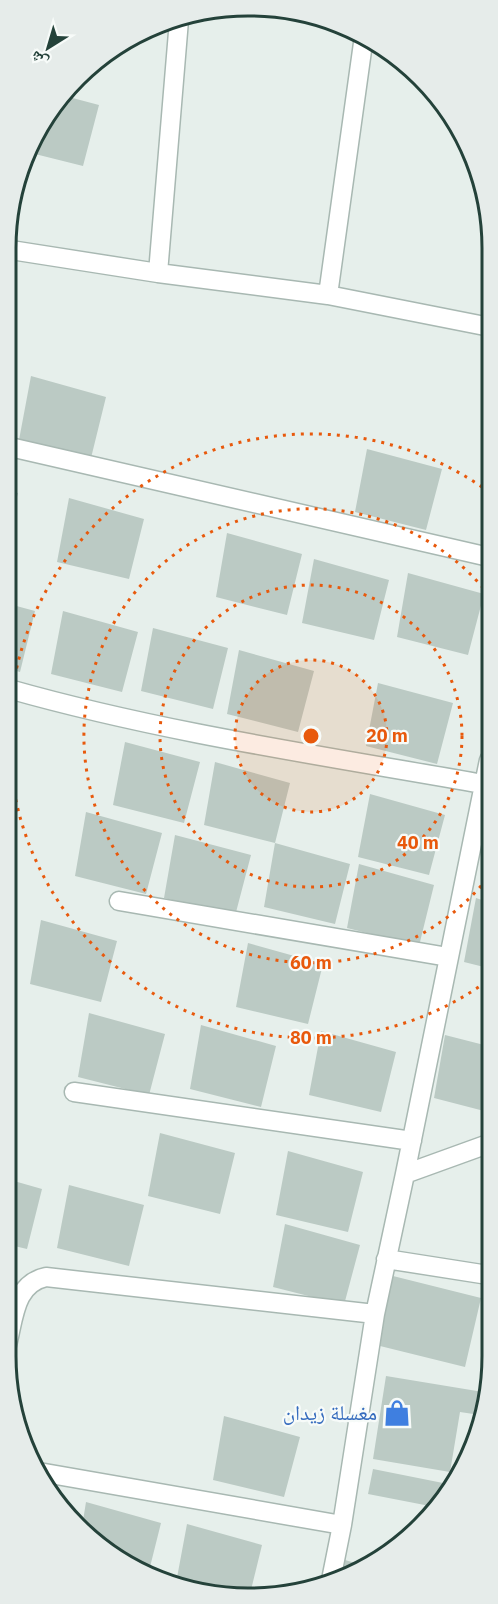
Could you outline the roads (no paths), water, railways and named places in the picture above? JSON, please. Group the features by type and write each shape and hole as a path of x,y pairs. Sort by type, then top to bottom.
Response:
{"street":[{"path":"158,273 177,28"},
{"path":"328,295 363,46"},
{"path":"16,251 158,273 328,295 482,325"},
{"path":"16,448 482,555"},
{"path":"16,691 178,730 482,784"},
{"path":"333,1572 375,1314 482,789"},
{"path":"119,901 448,957"},
{"path":"74,1092 412,1141"},
{"path":"405,1174 482,1146"},
{"path":"386,1259 482,1274"},
{"path":"16,1308 22,1291 37,1279 46,1276 375,1314"},
{"path":"50,1474 342,1525"}],"place":[{"name":"مغسلة زيدان","path":"397,1413"}]}
